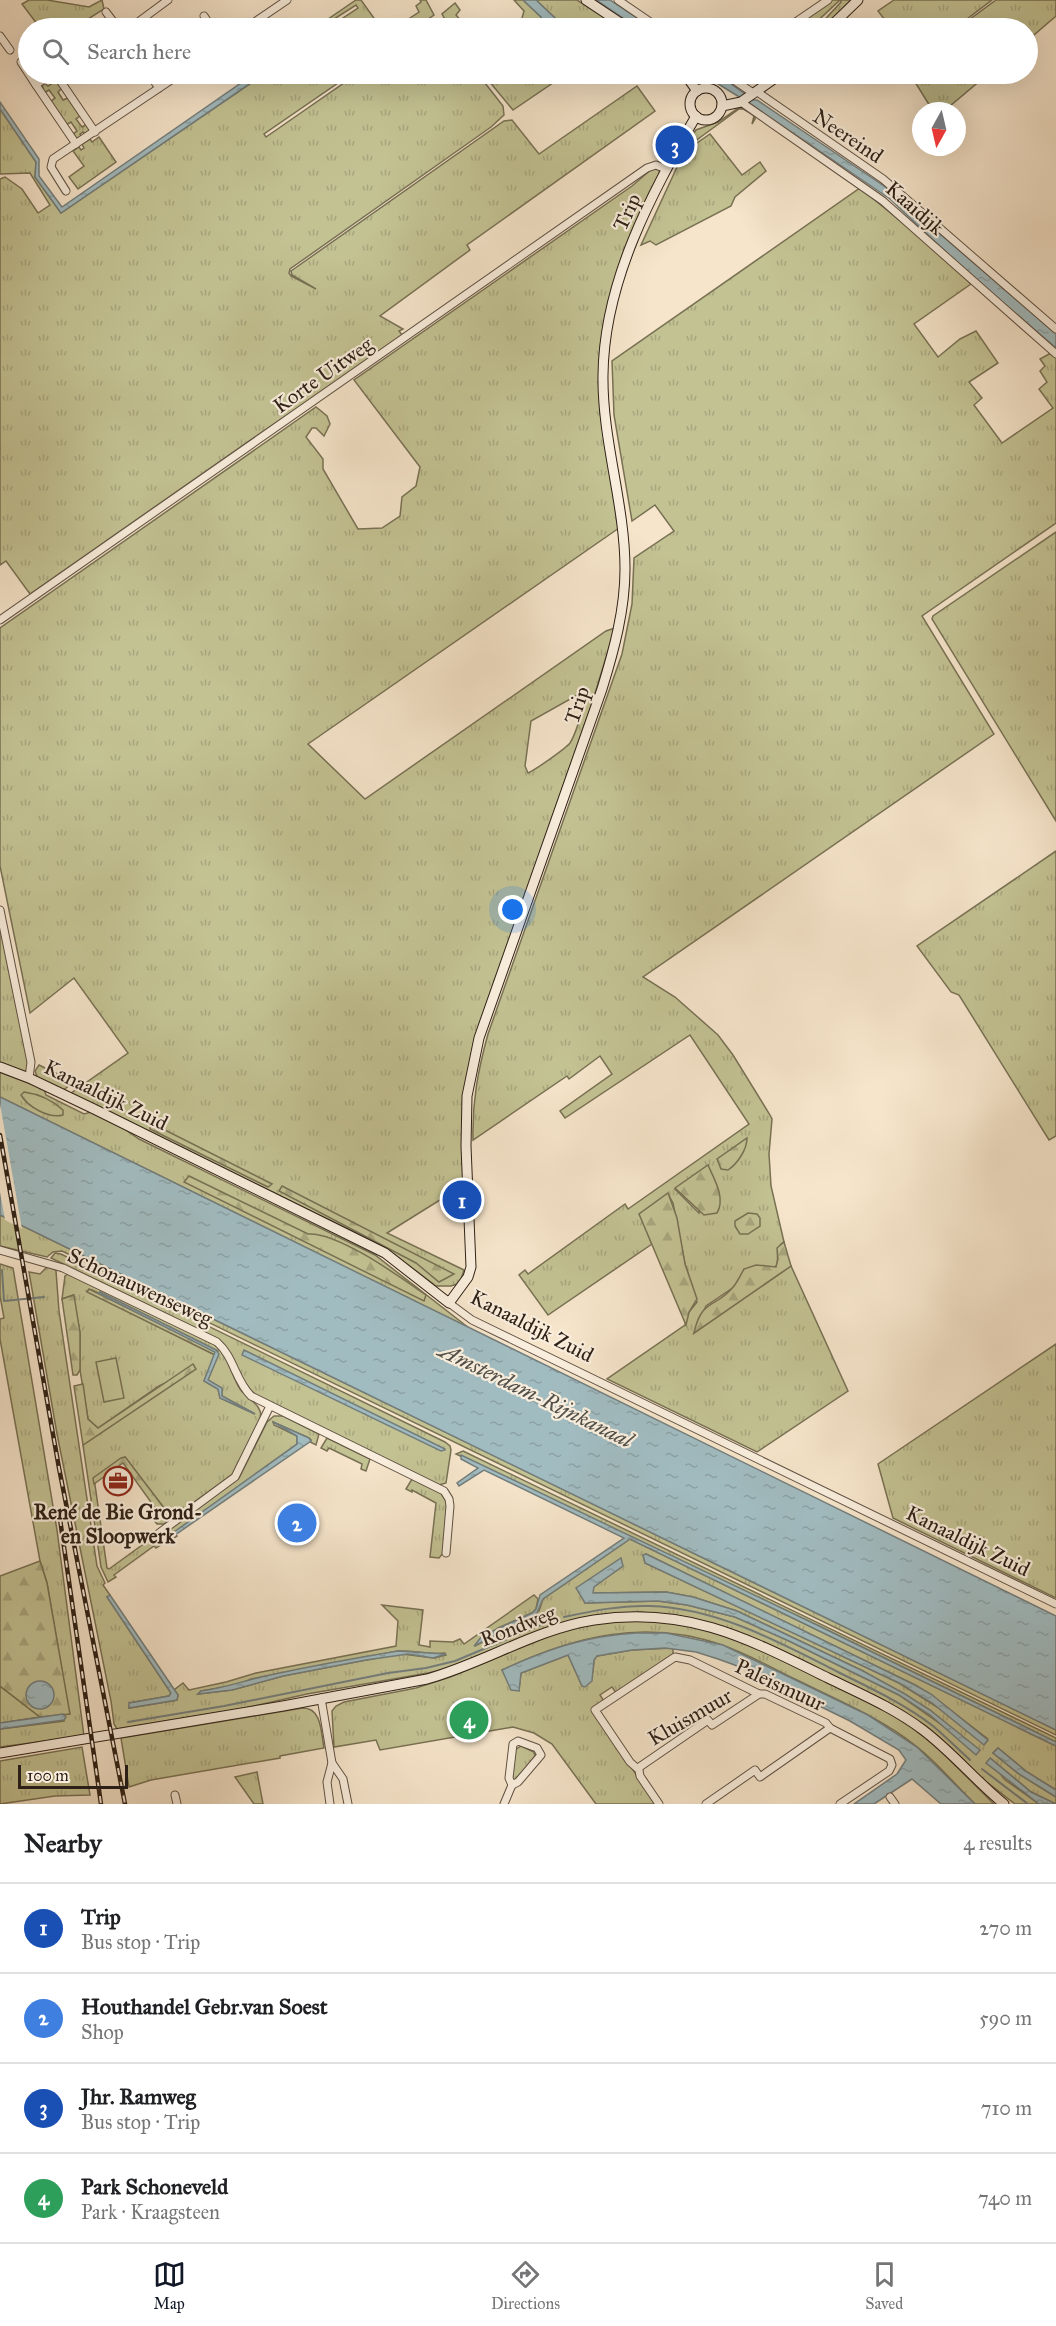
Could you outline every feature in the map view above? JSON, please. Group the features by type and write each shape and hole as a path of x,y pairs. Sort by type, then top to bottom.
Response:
{"street":[{"path":"144,18 168,0"},
{"path":"261,18 287,0"},
{"path":"585,0 613,18"},
{"path":"618,0 644,18"},
{"path":"802,18 828,0"},
{"path":"839,18 858,0"},
{"path":"106,12 110,18"},
{"path":"0,36 10,50"},
{"path":"36,84 76,144"},
{"path":"62,84 95,132"},
{"path":"156,84 159,88"},
{"path":"66,191 52,170 50,163 53,159 165,84"},
{"path":"692,84 697,91"},
{"path":"735,84 748,96"},
{"path":"722,106 748,96 766,84"},
{"path":"705,88 716,91 722,100 722,106 719,114 710,120 705,120 696,116 690,101 697,91 705,88"},
{"name":"Neereind","path":"748,96 883,179 1056,329"},
{"name":"Kaaidijk","path":"748,96 883,201 1056,354"},
{"name":"Trip","path":"449,1303 468,1277 471,1267 466,1146 467,1096 478,1038 602,689 621,617 625,568 623,536 603,401 604,346 608,318 622,268 666,170 696,116"},
{"name":"Korte Uitweg","path":"0,620 647,168 656,165 666,170"},
{"path":"0,910 31,1062 32,1070 29,1078"},
{"name":"Kanaaldijk Zuid","path":"0,1068 29,1078 384,1252 472,1320 683,1420 1056,1604"},
{"name":"Schonauwenseweg","path":"0,1250 63,1268 217,1342 228,1353 246,1391 270,1407 444,1491 450,1506 446,1553"},
{"path":"159,1533 236,1477 270,1407"},
{"name":"Rondweg","path":"0,1753 427,1678 450,1672 534,1637 575,1624 639,1616 692,1621 730,1632 885,1706 924,1731 1004,1804"},
{"name":"Paleismuur","path":"638,1768 630,1762 595,1710 675,1657 690,1660 759,1694 765,1694 887,1756 891,1762 889,1771 840,1804"},
{"name":"Kluismuur","path":"638,1768 708,1720 712,1725 759,1694"},
{"path":"321,1698 332,1763 327,1782 330,1804"},
{"path":"706,1804 755,1770 760,1777 830,1728"},
{"path":"504,1804 512,1785 518,1782 541,1755 540,1750 521,1742 513,1744 509,1778 512,1785"},
{"path":"332,1763 343,1779 348,1804"},
{"path":"638,1768 640,1776 659,1804"},
{"path":"176,1795 177,1804"}],"green space":[{"path":"29,0 47,0 89,7 102,0 104,9 90,18 32,18 22,4"},
{"path":"356,0 361,0 374,18 343,18 358,8 356,5 336,18 330,18"},
{"path":"420,0 426,0 434,15 430,18 410,18 419,12 416,6 421,2"},
{"path":"514,0 523,0 541,18 522,18 524,11"},
{"path":"536,0 577,0 605,18 555,18"},
{"path":"832,0 840,0 821,18 806,18"},
{"path":"840,0 851,0 834,18 826,18 841,2"},
{"path":"894,0 992,0 968,18 883,18 878,11"},
{"path":"996,0 1056,0 1056,16 1038,31 1038,18 972,18"},
{"path":"455,3 460,10 456,15 459,18 444,18 442,14"},
{"path":"42,84 48,86 59,84 62,88 58,92 63,100 68,98 80,116 76,119 82,127 87,124 90,130 86,135 83,132 80,134 82,138 76,138 73,134 77,131 71,122 66,125 50,102 55,98 49,90 44,93"},
{"path":"249,84 336,84 264,134 266,137 343,84 486,84 503,106 504,115 491,127 290,269 291,276 316,289 292,275 291,271 504,121 512,120 539,154 637,86 655,111 467,245 470,250 380,316 403,329 399,331 402,338 262,432 30,594 6,561 0,565 0,179 5,177 22,189 38,213 50,205 30,173 0,174 0,109 36,162 35,177 61,213"},
{"path":"491,84 551,84 513,110"},
{"path":"916,84 976,84 955,102 927,102"},
{"path":"740,107 743,109 739,109 683,150 696,130 718,122"},
{"path":"710,134 742,175 760,162 766,171 735,197 731,206 656,245 650,241 641,245 684,152"},
{"path":"99,137 116,162 78,189 69,177 84,166 73,151 79,147 81,150 84,148 82,144 90,139 92,142"},
{"path":"653,168 659,170 660,175 621,260 600,357 600,412 619,528 308,744 365,799 606,631 615,628 593,700 473,1046 465,1087 464,1185 387,1233 464,1270 457,1284 436,1286 383,1246 70,1094 128,1053 74,978 30,1013 0,866 0,628 316,407 327,416 330,424 324,436 316,428 312,428 306,437 323,459 323,469 358,529 382,528 400,516 402,497 416,486 420,467 354,380 632,186","holes":["588,689 578,725 570,743 528,773 525,766 531,721"]},
{"path":"860,188 937,251 971,284 914,324 938,357 960,339 976,331 998,363 969,382 982,398 974,405 1002,443 1053,408 1039,389 1047,382 1040,371 1045,366 1040,359 1051,353 1056,357 1056,523 922,616 994,734 643,977 675,997 718,1035 733,1055 772,1119 769,1154 771,1186 784,1242 778,1250 777,1265 773,1268 745,1269 734,1287 706,1306 694,1333 791,1266 848,1391 757,1452 607,1379 685,1325 689,1312 697,1302 685,1264 673,1203 668,1194 640,1214 652,1244 548,1315 519,1275 525,1270 528,1274 625,1204 628,1209 749,1124 690,1035 565,1118 560,1111 612,1074 600,1056 569,1079 567,1076 473,1140 476,1086 488,1034 622,654 632,604 634,558 674,531 655,505 632,521 614,415 612,361","holes":["708,1166 699,1213 675,1189"]},
{"path":"1056,532 1056,821 932,619 933,616"},
{"path":"1056,851 1056,1136 1049,1140 959,995 951,992 917,946"},
{"path":"0,923 28,1058 28,1069 25,1072 0,1064"},
{"path":"39,1065 74,1082 62,1091 38,1079 35,1071"},
{"path":"0,1072 44,1089 46,1095 84,1114 91,1112 139,1139 375,1255 469,1328 0,1097"},
{"path":"24,1092 50,1100 63,1110 63,1115 45,1114 34,1108 21,1095"},
{"path":"151,1123 272,1184 268,1187 150,1129"},
{"path":"747,1138 743,1152 735,1164 728,1170 721,1169 717,1159"},
{"path":"708,1165 720,1195 720,1201 717,1213 704,1215 675,1188"},
{"path":"189,1176 308,1234 321,1235 352,1248 426,1295 424,1301 184,1182"},
{"path":"282,1186 454,1274 439,1282 416,1263 279,1191"},
{"path":"668,1193 677,1218 685,1264 697,1299 689,1312 686,1325 639,1214"},
{"path":"748,1213 757,1214 760,1218 760,1226 748,1234 740,1234 735,1221"},
{"path":"0,1215 1056,1730 1056,1735 62,1251 53,1252 47,1257 0,1246"},
{"path":"784,1242 791,1266 694,1333 705,1308 727,1293 744,1269 756,1265 776,1267 777,1248"},
{"path":"55,1253 445,1442 451,1450 446,1483 439,1485 259,1397 246,1384 230,1353 218,1339 51,1258"},
{"path":"0,1264 13,1268 57,1530 84,1736 0,1747 0,1729 64,1721 63,1714 69,1713 47,1583 40,1561 0,1339 0,1319 4,1318 0,1296"},
{"path":"49,1265 56,1271 59,1311 97,1566 105,1583 103,1585 110,1595 107,1597 171,1693 169,1696 130,1703 129,1708 177,1700 178,1695 174,1690 183,1683 189,1690 256,1673 396,1646 398,1621 382,1605 423,1610 419,1645 430,1647 430,1641 453,1642 460,1639 464,1644 534,1595 538,1599 536,1609 532,1613 498,1628 475,1646 539,1611 543,1599 630,1539 1056,1746 1056,1790 1027,1772 998,1748 993,1753 1019,1774 1056,1797 1056,1804 1031,1792 990,1758 1004,1779 1039,1804 1015,1804 979,1776 932,1733 903,1711 877,1697 697,1621 641,1612 592,1618 453,1667 428,1673 307,1694 245,1708 117,1729 114,1724 57,1434 29,1272 40,1274","holes":["646,1554 915,1685 988,1739 899,1683 645,1563 643,1555","623,1566 593,1587 593,1593 666,1592 693,1597 737,1611 863,1671 930,1710 979,1751 899,1695 735,1617 687,1605 658,1601 585,1603 577,1588","398,1651 445,1653 446,1655 434,1658 402,1654 283,1676 232,1690 198,1694 201,1691 237,1685 251,1679"]},
{"path":"68,1274 216,1345 224,1355 240,1389 257,1406 261,1415 261,1420 234,1473 164,1524 157,1524 152,1518 164,1508 125,1457 94,1478 107,1568 109,1569 156,1535 162,1544 156,1548 154,1546 114,1575 116,1577 108,1582 101,1567 83,1445 196,1369 159,1386 98,1428 88,1419 80,1370 80,1333 73,1295 62,1299 65,1276","holes":["92,1290 218,1351 208,1380 222,1389 222,1396 255,1414 220,1398 218,1389 204,1381 215,1355 87,1291"]},
{"path":"89,1289 199,1343 215,1352 215,1355 87,1292"},
{"path":"74,1295 80,1333 80,1370 77,1375 73,1375 62,1299"},
{"path":"1056,1344 1056,1598 893,1518 878,1464"},
{"path":"116,1358 124,1398 104,1402 96,1362"},
{"path":"193,1364 196,1369 83,1445 74,1386 83,1384 88,1419 98,1428"},
{"path":"274,1416 283,1416 319,1434 316,1445 310,1442 309,1438 273,1422 274,1425 297,1436 297,1444 174,1533 177,1536 169,1541 167,1535 170,1529 239,1478 267,1422"},
{"path":"327,1438 370,1459 366,1471 361,1469 362,1464 329,1448 327,1451 321,1448"},
{"path":"463,1451 1056,1738 1056,1742 819,1626 456,1454"},
{"path":"125,1457 164,1508 158,1512 123,1463 94,1484 93,1478"},
{"path":"412,1479 441,1493 447,1502 444,1552 439,1558 430,1557 436,1503 406,1489"},
{"path":"40,1561 47,1583 70,1714 40,1717 0,1686 0,1576"},
{"path":"620,1621 683,1624 747,1642 897,1716 931,1741 994,1804 975,1804 916,1746 858,1710 760,1661 722,1645 693,1637 665,1633 638,1632 583,1640 529,1658 502,1670 519,1690 521,1673 568,1655 582,1686 593,1672 594,1660 597,1656 632,1650 673,1648 673,1654 616,1693 612,1687 600,1695 604,1701 592,1709 656,1804 596,1804 552,1744 534,1733 513,1727 380,1750 376,1740 334,1747 332,1711 344,1702 416,1688 450,1677 559,1632"},
{"path":"0,1686 40,1717 0,1723"},
{"path":"303,1708 314,1712 320,1722 324,1748 280,1756 280,1758 151,1780 129,1787 121,1738"},
{"path":"521,1746 534,1752 535,1756 515,1780 512,1779 515,1750"},
{"path":"82,1747 90,1795 55,1796 0,1804 0,1761"},
{"path":"257,1772 263,1804 254,1804 235,1777"}],"water":[{"path":"523,0 536,0 555,18 541,17"},
{"path":"596,0 610,0 637,18 623,18"},
{"path":"240,84 249,84 61,213 35,177 36,162 0,109 0,102 39,159 39,176 62,207"},
{"path":"718,84 731,84 887,188 1056,334 1056,348 966,271 890,199"},
{"name":"Amsterdam-Rijnkanaal","path":"0,1097 1056,1616 1056,1730 0,1215"},
{"path":"98,1293 216,1350 219,1354 208,1380 222,1388 222,1396 255,1414 220,1398 218,1389 204,1381 215,1352"},
{"path":"244,1350 445,1450 441,1451 242,1355"},
{"path":"273,1422 311,1441 175,1535 174,1532 297,1444 297,1436"},
{"path":"461,1455 819,1626 1056,1742 1056,1746 630,1539 543,1599 536,1615 474,1646 482,1636 532,1613 536,1609 540,1595 624,1538 484,1470 459,1486 457,1483 478,1468 461,1459"},
{"path":"646,1554 915,1685 931,1694 988,1740 984,1745 932,1703 899,1683 645,1563 643,1555"},
{"path":"621,1558 623,1566 594,1587 593,1593 666,1592 693,1597 737,1611 863,1671 905,1694 930,1710 980,1750 976,1755 930,1715 899,1695 735,1617 687,1605 658,1601 585,1603 576,1588"},
{"path":"110,1595 178,1695 177,1700 129,1708 129,1703 169,1696 171,1693 107,1597"},
{"path":"636,1633 666,1633 723,1645 868,1715 917,1747 975,1804 941,1804 912,1779 874,1804 854,1804 897,1774 906,1760 899,1750 850,1721 740,1667 696,1652 665,1648 632,1650 597,1656 594,1660 592,1681 585,1687 582,1686 568,1655 521,1673 519,1691 511,1690 502,1670 583,1640"},
{"path":"398,1651 446,1654 433,1658 408,1654 366,1660 283,1676 232,1690 198,1694 201,1691 270,1675"},
{"path":"40,1681 50,1685 54,1695 50,1705 40,1709 30,1705 26,1695 30,1685"},
{"path":"63,1714 66,1717 64,1720 0,1729 0,1723"},
{"path":"998,1748 1027,1772 1056,1790 1056,1797 1019,1774 993,1753"},
{"path":"990,1758 1031,1792 1056,1804 1039,1804 986,1763"}],"pier":[{"path":"0,1104 22,1229 5,1220 0,1192"}],"waterway":[{"path":"2,1270 4,1301 44,1297"},
{"path":"564,1617 617,1607 650,1606 699,1613 747,1628 899,1703 933,1726 970,1760"},
{"path":"128,1722 224,1706 388,1673 426,1668 455,1661 550,1621"},
{"path":"982,1769 1028,1804"}],"railway":[{"path":"0,1135 59,1468 125,1804"},
{"path":"60,1519 101,1804"}],"place":[{"name":"Jhr. Ramweg","path":"675,145"},
{"name":"Trip","path":"462,1200"},
{"name":"René de Bie Grond- en Sloopwerk","path":"118,1481"},
{"name":"Houthandel Gebr.van Soest","path":"297,1523"},
{"name":"Park Schoneveld","path":"469,1720"}]}
